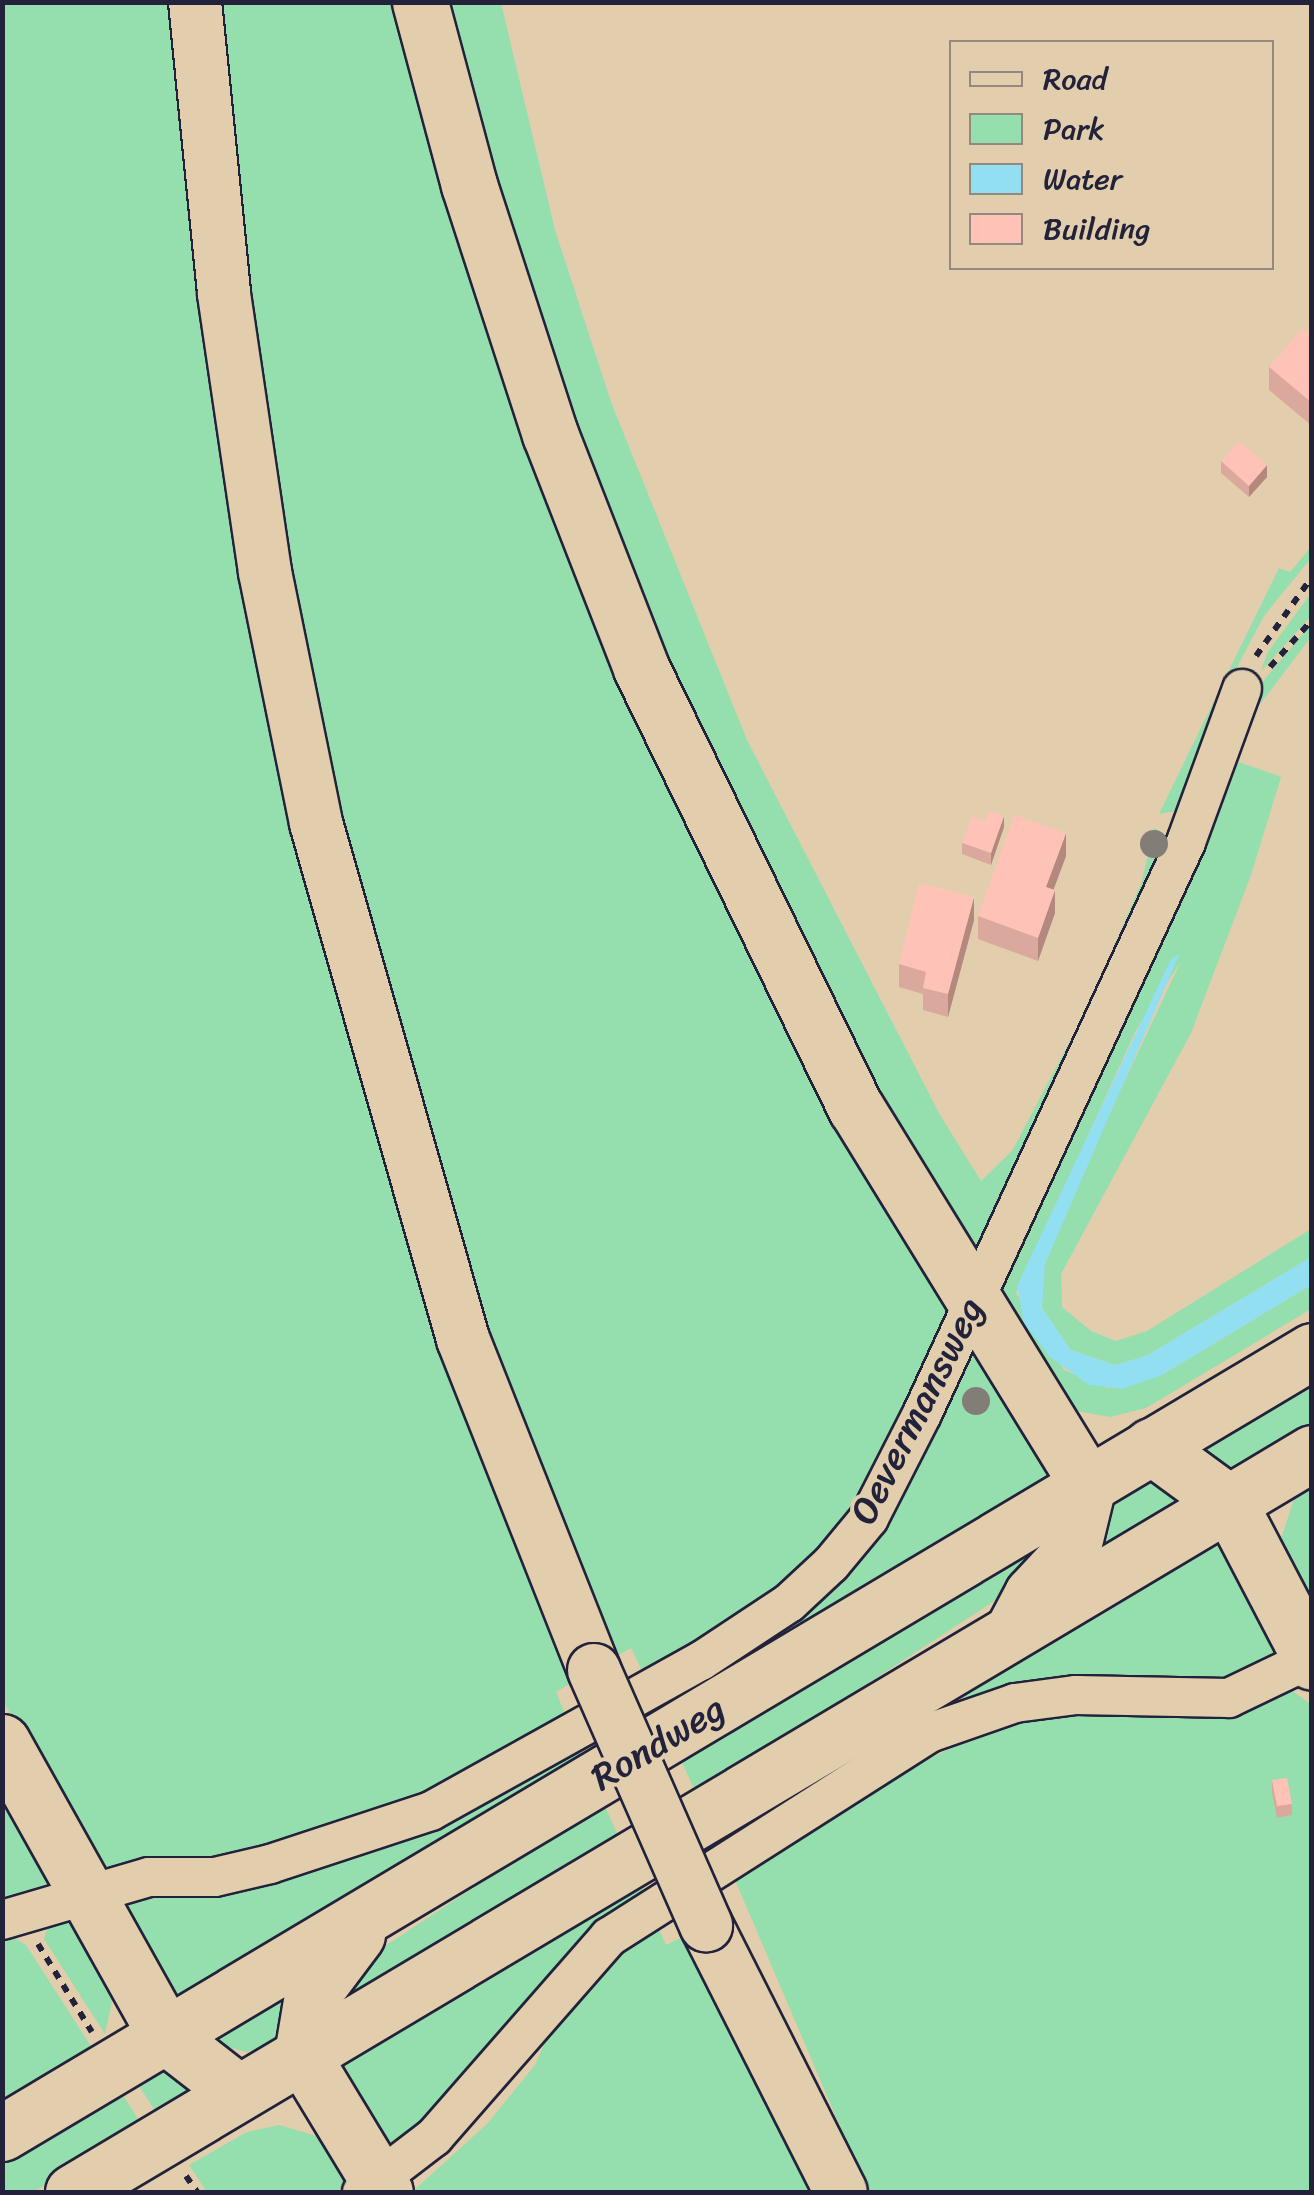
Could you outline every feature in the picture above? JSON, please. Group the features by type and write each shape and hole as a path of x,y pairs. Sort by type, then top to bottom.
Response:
{"main road":[{"path":"195,2 246,442 316,824 463,1339 594,1670 706,1925 841,2192"},
{"path":"420,2 469,184 550,434 642,668 856,1108 972,1305 1088,1485 1072,1551 1032,1594 1014,1628"},
{"name":"Rondweg","path":"2,2133 1312,1351"},
{"path":"1150,1446 1230,1503 1311,1660"},
{"path":"73,2192 1014,1628 1312,1454"},
{"path":"2,1742 166,2036 238,2092"},
{"path":"367,1918 312,1994 302,2055 375,2189"}],"street":[{"name":"Oevermansweg","path":"2,1920 148,1877 214,1877 270,1864 431,1810 744,1634 831,1564 869,1518 972,1305 1186,842 1242,690"},
{"path":"375,2189 434,2138 498,2071 609,1937 929,1734 1014,1703 1076,1694 1229,1698 1311,1660"}],"path":[{"path":"1242,690 1276,621 1312,577"},
{"path":"1242,690 1312,620"}],"green space":[{"path":"2,3 178,3 244,533 576,1680 556,1692 567,1719 424,1801 270,1851 97,1879 3,1700"},
{"path":"216,3 407,3 509,344 959,1305 886,1464 817,1563 645,1677 631,1648 610,1660 477,1308 344,833 282,531 239,238"},
{"path":"435,3 501,3 555,230 611,402 747,740 940,1115 981,1181 1012,1151 1088,1007 1142,881 1154,828 1160,831 1168,857 969,1279 644,644"},
{"path":"1311,547 1311,558 1264,616 1239,663 1187,809 1159,814 1279,568 1290,572"},
{"path":"1311,593 1311,616 1261,671 1268,652"},
{"path":"1311,624 1311,637 1257,708 1236,761 1281,777 1251,875 1191,1033 1061,1274 1062,1307 1091,1331 1116,1341 1147,1331 1311,1229 1311,1257 1146,1356 1115,1365 1071,1350 1042,1308 1039,1279 1071,1195 1181,961 1136,1030 1016,1293 1064,1370 1107,1388 1162,1375 1311,1285 1311,1309 1146,1408 1110,1417 1077,1411 1066,1406 987,1305 1254,692"},
{"path":"971,1341 1054,1481 662,1716 654,1699 804,1603"},
{"path":"1311,1375 1311,1429 1221,1483 1186,1450"},
{"path":"1311,1479 1311,1613 1280,1542 1295,1496"},
{"path":"1146,1480 1189,1502 1102,1548 1102,1500"},
{"path":"1218,1531 1279,1648 1248,1679 1039,1686 962,1698 875,1741"},
{"path":"1043,1536 1031,1577 697,1795 678,1754"},
{"path":"1291,1690 1312,1705 1311,2192 868,2192 732,1873 856,1794 1010,1720 1139,1707 1244,1709"},
{"path":"576,1743 585,1762 175,2006 115,1904"},
{"path":"2,1788 60,1891 2,1907"},
{"path":"603,1802 621,1842 336,2009 358,1964"},
{"path":"638,1878 644,1894 402,2149 381,2148 337,2083 340,2056"},
{"path":"67,1915 114,1992 105,2034 44,1939 48,1925"},
{"path":"654,1918 666,1945 687,1935 816,2192 412,2192 487,2124 535,2065 553,2024"},
{"path":"10,1935 26,1945 94,2051 3,2109 2,1936"},
{"path":"292,1984 289,2040 247,2052 211,2043 214,2030"},
{"path":"166,2059 206,2090 159,2117 134,2078"},
{"path":"118,2087 143,2127 33,2192 3,2192 3,2156"},
{"path":"279,2125 320,2137 349,2174 344,2186 335,2192 207,2192 189,2165 247,2132"}],"water":[{"path":"1180,953 1045,1264 1042,1308 1071,1350 1115,1365 1146,1356 1311,1257 1311,1285 1162,1375 1122,1389 1089,1385 1050,1357 1024,1323 1017,1286 1171,959"}],"building":[{"path":"1303,328 1312,336 1312,403 1269,367"},
{"path":"1239,441 1267,465 1249,486 1221,461"},
{"path":"989,810 1004,816 991,853 962,843 972,816 985,821"},
{"path":"1014,815 1066,833 1046,887 1055,890 1038,938 978,916"},
{"path":"919,883 974,897 948,994 923,988 926,972 899,964"},
{"path":"1287,1778 1292,1804 1277,1806 1272,1780"}]}
